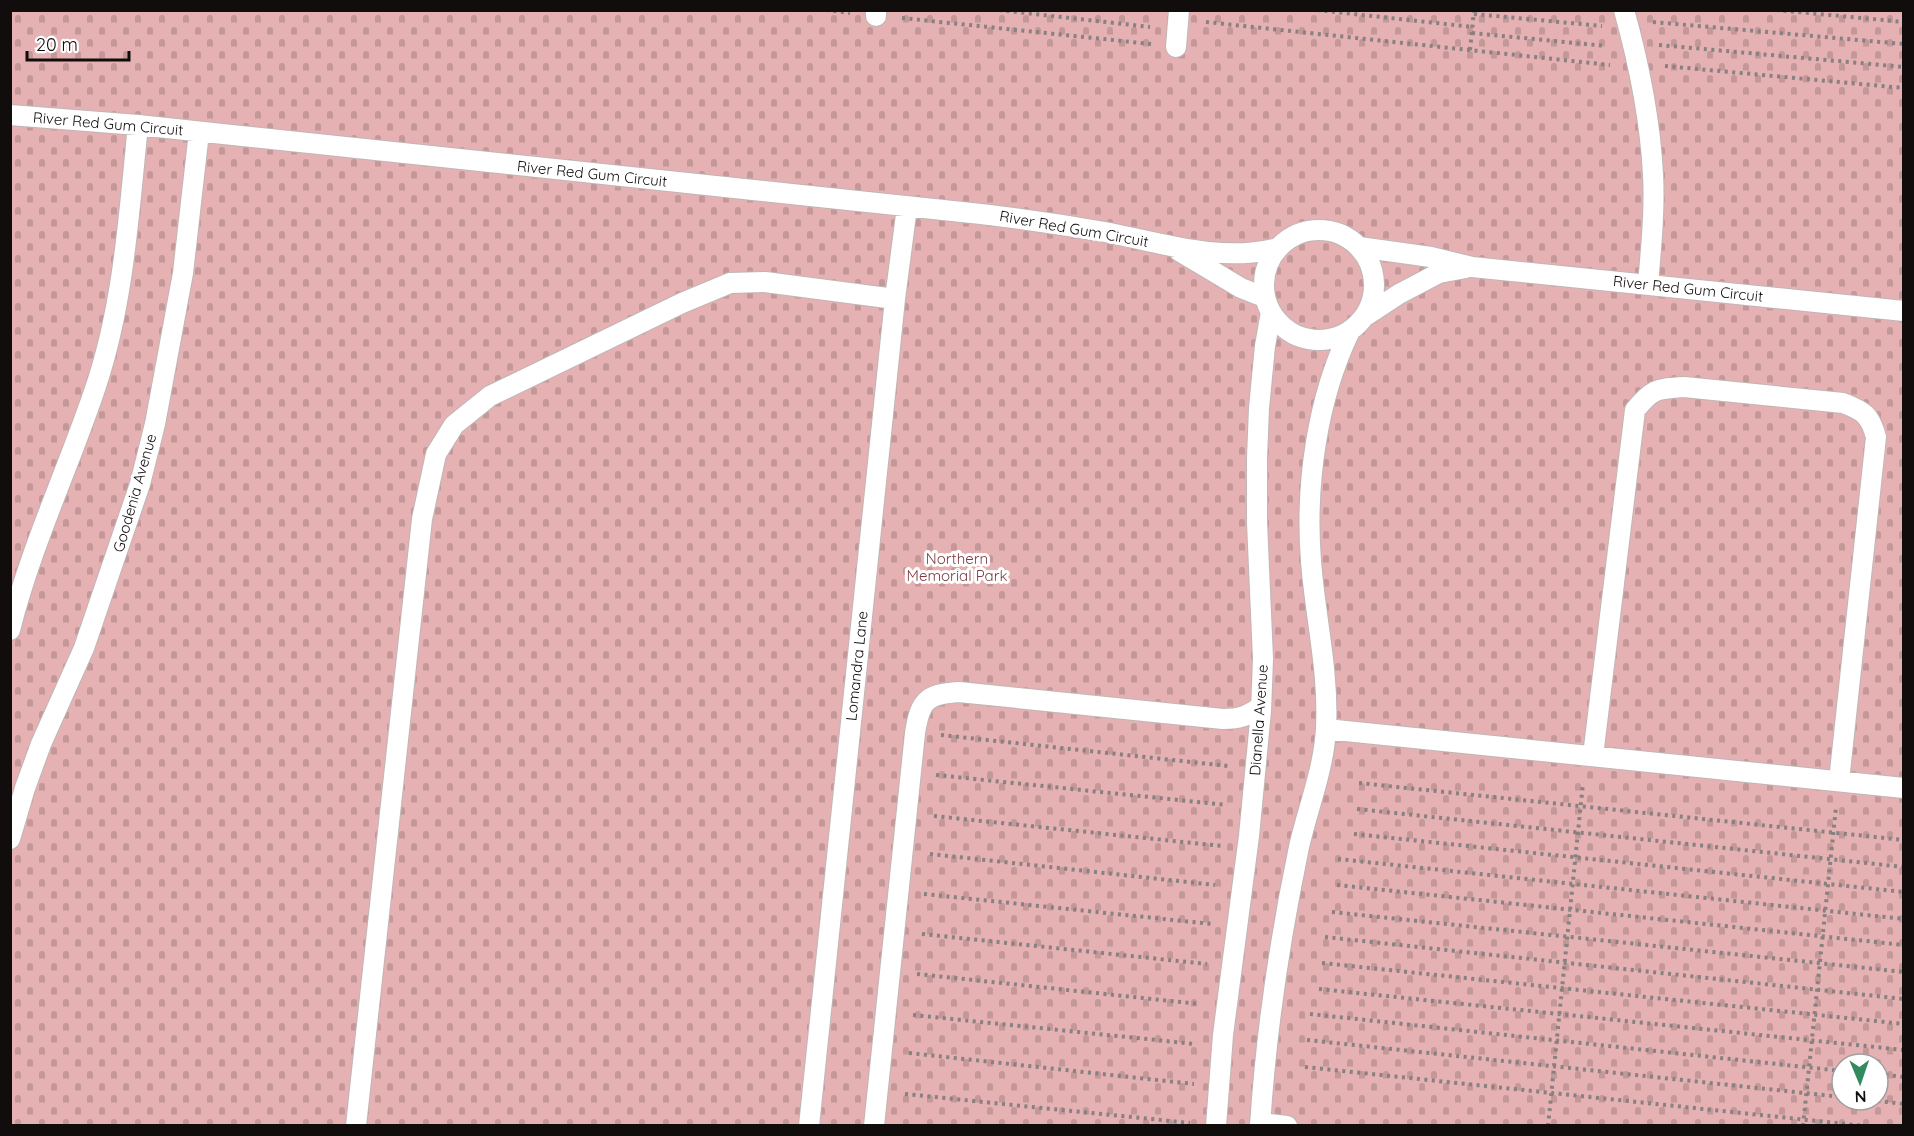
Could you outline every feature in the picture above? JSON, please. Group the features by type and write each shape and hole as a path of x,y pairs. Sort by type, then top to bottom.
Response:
{"lane":[{"path":"1627,19 1642,60 1653,176 1652,240 1648,285"},
{"name":"River Red Gum Circuit","path":"10,115 138,125 1056,223 1224,254 1260,252 1278,248"},
{"path":"10,630 19,581 97,385 114,320 138,125"},
{"name":"Goodenia Avenue","path":"10,839 41,744 84,648 140,484 155,424 182,284 199,132"},
{"name":"Lomandra Lane","path":"809,1125 895,299 907,207"},
{"path":"1287,1125 1260,1124 1272,1011 1284,928 1300,845 1316,789 1326,729 1324,657 1311,561 1310,518 1320,412 1335,361 1357,324 1372,300 1374,281 1370,262 1359,247 1343,235 1324,230 1307,231 1291,237 1278,248 1268,262 1263,279 1268,305 1282,326 1296,335 1313,340 1332,339 1357,324 1399,294 1439,273 1472,267"},
{"path":"1171,246 1268,305"},
{"path":"1359,247 1431,257 1472,267"},
{"name":"River Red Gum Circuit","path":"1472,267 1904,311"},
{"path":"356,1125 422,519 436,454 454,425 490,396 682,303 730,284 765,282 895,299"},
{"name":"Dianella Avenue","path":"1207,1125 1219,1087 1231,967 1252,807 1261,706 1263,659 1257,522 1257,458 1268,305"},
{"path":"1589,756 1635,410 1648,394 1664,389 1684,387 1843,403 1862,410 1872,422 1876,436 1839,781"},
{"path":"874,1125 915,733 919,711 926,700 944,693 959,692 1224,719 1245,717 1261,706"},
{"path":"1326,729 1904,788"}],"path":[{"path":"999,10 1178,29"},
{"path":"1317,10 1473,27"},
{"path":"1652,33 1653,10"},
{"path":"1776,10 1904,22"},
{"path":"1470,50 1474,12 1627,19"},
{"path":"876,13 1178,29"},
{"path":"1202,21 1470,50 1642,60 1904,88"},
{"path":"1653,22 1904,44"},
{"path":"1472,33 1642,60"},
{"path":"1642,60 1652,44 1904,67"},
{"path":"915,733 1256,769"},
{"path":"1548,1125 1580,806 1589,756"},
{"path":"911,772 1252,807"},
{"path":"1803,1125 1839,781"},
{"path":"1359,783 1904,840"},
{"path":"1356,809 1904,867"},
{"path":"907,813 1247,848"},
{"path":"1354,834 1904,892"},
{"path":"903,852 1242,888"},
{"path":"1338,859 1904,919"},
{"path":"1336,885 1904,945"},
{"path":"899,891 1237,927"},
{"path":"1332,912 1904,972"},
{"path":"894,932 1231,967"},
{"path":"1325,936 1904,999"},
{"path":"1322,963 1904,1024"},
{"path":"890,972 1227,1006"},
{"path":"1319,989 1904,1050"},
{"path":"886,1012 1222,1047"},
{"path":"1310,1014 1830,1070"},
{"path":"1307,1040 1830,1096"},
{"path":"882,1051 1219,1087"},
{"path":"1305,1066 1865,1125"},
{"path":"878,1091 1207,1125"}],"green space":[{"name":"Northern Memorial Park","path":"10,11 1903,11 1903,1125 11,1125"}]}
